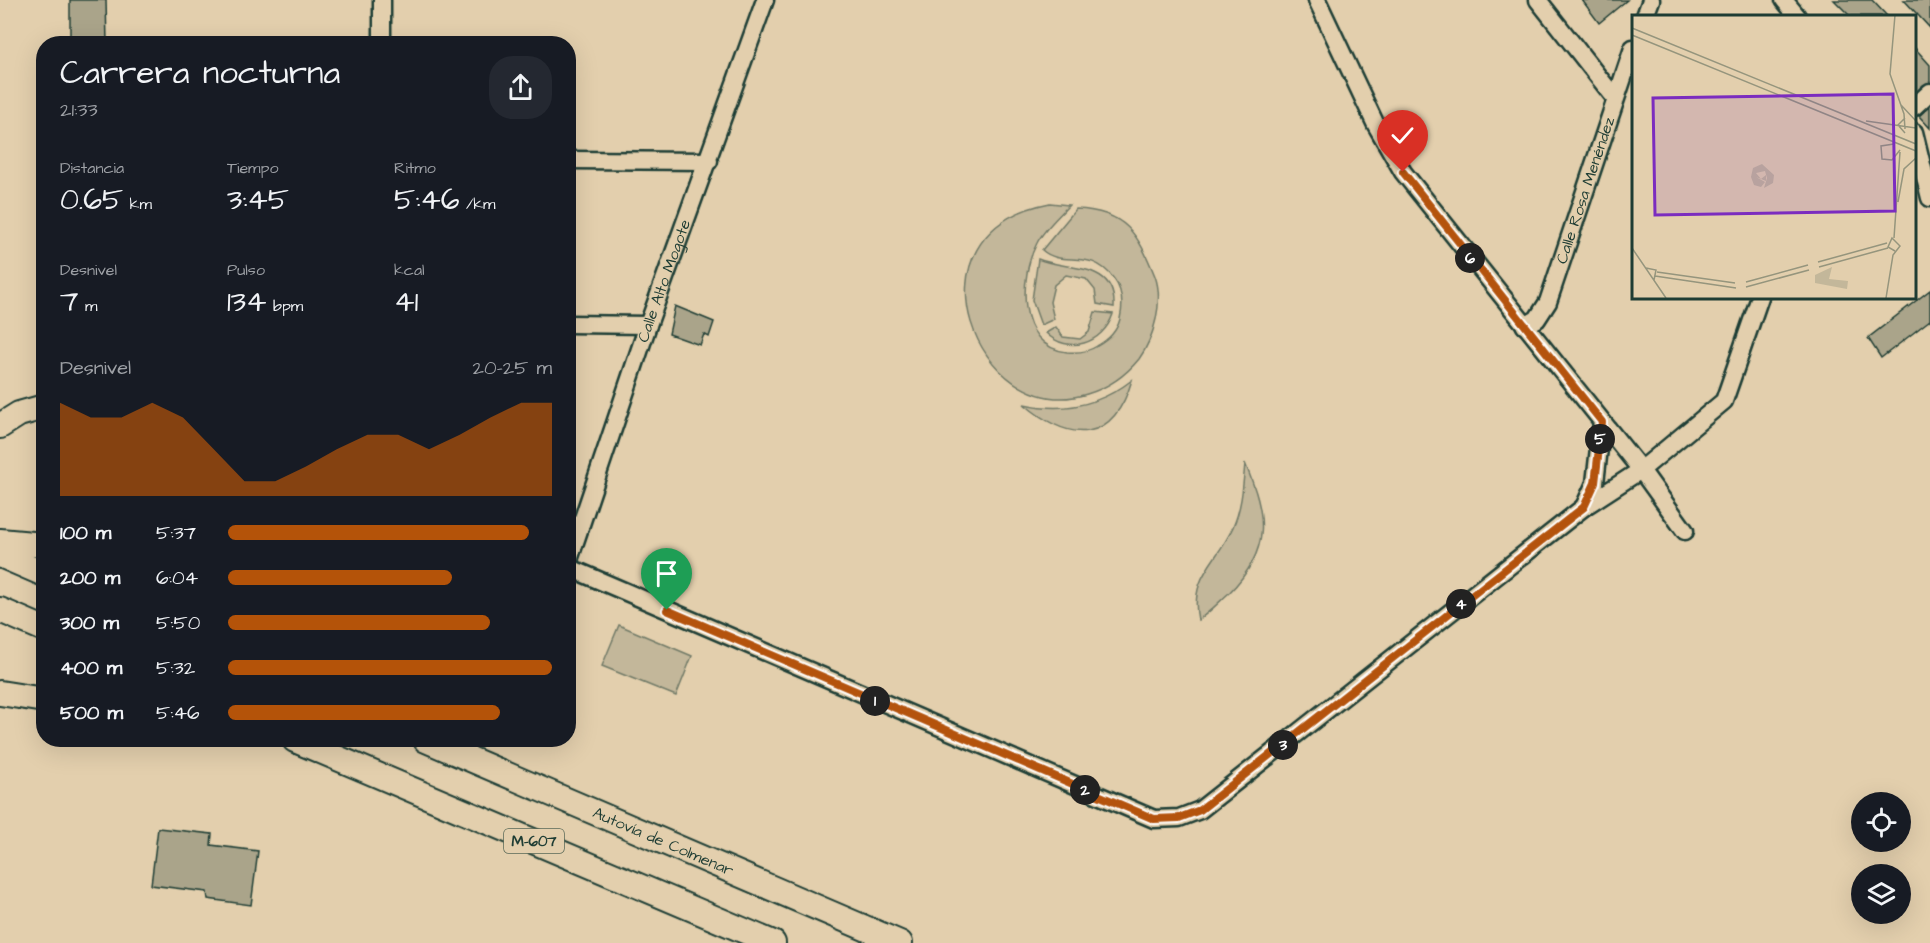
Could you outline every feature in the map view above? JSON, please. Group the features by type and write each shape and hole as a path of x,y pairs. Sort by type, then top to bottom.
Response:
{"highway":[{"path":"0,426 19,414 36,409"},
{"path":"0,541 36,544"},
{"path":"0,555 36,571"},
{"path":"0,610 36,626"},
{"path":"0,693 36,699"},
{"name":"M-607","path":"311,747 773,943"},
{"name":"Autovía de Colmenar","path":"442,747 900,943"}],"street":[{"path":"382,0 382,36"},
{"name":"Calle Alto Mogote","path":"576,541 648,325 709,161 765,0"},
{"path":"1317,0 1376,125 1403,172 1641,470 1685,531"},
{"path":"1538,0 1615,98"},
{"path":"1645,15 1651,0"},
{"path":"1784,0 1796,15"},
{"name":"Calle Rosa Menéndez","path":"1525,326 1537,319 1548,302 1632,51"},
{"path":"1915,106 1930,92"},
{"path":"1915,136 1930,198"},
{"path":"576,160 709,161"},
{"path":"576,569 916,718 1154,819 1167,820 1200,810 1584,507 1641,470 1724,401 1760,298"},
{"path":"576,324 648,325"},
{"path":"1584,507 1595,483 1602,422"}],"shaded area":[{"path":"1050,203 1069,205 1037,243 1031,257 1025,291 1030,324 1038,337 1050,347 1067,352 1083,352 1094,348 1112,335 1121,314 1122,299 1119,288 1105,269 1096,263 1059,258 1042,250 1076,209 1107,214 1128,228 1143,248 1158,286 1156,319 1149,341 1139,359 1116,380 1087,394 1048,397 1014,383 988,356 971,322 967,285 977,250 1004,221"},
{"path":"1038,259 1088,270 1098,275 1107,282 1112,292 1114,307 1097,304 1095,290 1086,279 1066,275 1054,285 1050,302 1054,319 1041,325 1032,300"},
{"path":"1095,312 1113,314 1101,333 1084,343 1064,344 1046,333 1056,327 1063,337 1080,339 1089,332"},
{"path":"1132,380 1124,401 1114,416 1102,426 1088,431 1074,431 1058,426 1024,404 1053,408 1081,405 1107,396"},
{"path":"1245,463 1258,499 1261,516 1259,547 1243,577 1229,593 1198,620 1197,592 1206,570 1227,540 1236,519 1242,496"},
{"path":"619,625 692,656 676,696 602,666"}],"building":[{"path":"70,0 106,0 107,36 70,36"},
{"path":"1582,0 1627,0 1599,23"},
{"path":"1834,0 1872,0 1886,15 1849,15"},
{"path":"1904,0 1930,0 1930,28"},
{"path":"1915,48 1930,65 1930,82 1915,92"},
{"path":"1930,106 1930,128 1919,116"},
{"path":"1930,290 1930,320 1881,358 1868,338"},
{"path":"675,306 714,322 709,337 704,334 700,345 669,334"},
{"path":"158,828 212,834 211,845 258,851 251,905 208,899 207,892 151,885"}],"route":[{"path":"667,610 1154,819 1179,818 1200,810 1584,507 1595,483 1602,422 1403,172"}]}
